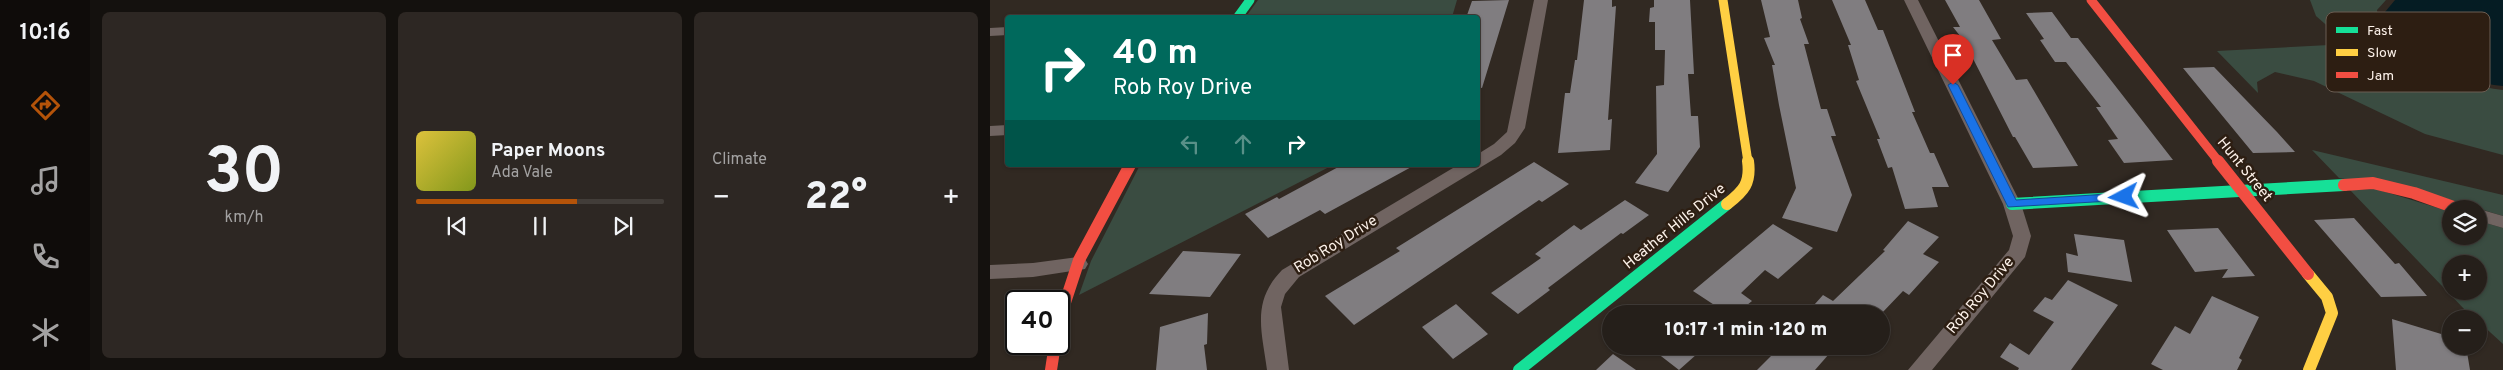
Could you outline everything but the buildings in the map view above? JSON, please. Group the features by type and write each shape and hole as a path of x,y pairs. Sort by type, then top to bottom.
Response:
{"street":[{"path":"1238,15 1250,0"},
{"path":"1480,160 1503,146 1511,139 1517,128 1541,0"},
{"name":"Heather Hills Drive","path":"1519,370 1745,190 1750,182 1723,0"},
{"name":"Rob Roy Drive","path":"1911,0 2012,204 2022,236 2021,247 1919,370"},
{"name":"Hunt Street","path":"2091,0 2326,297 2332,313 2309,370"},
{"path":"990,32 1005,31"},
{"path":"990,131 1005,130"},
{"path":"1069,290 1078,264 1106,205 1129,167"},
{"name":"Rob Roy Drive","path":"1278,370 1271,302 1280,285 1292,272 1468,167"},
{"path":"2012,204 2373,183 2414,193 2442,203"},
{"path":"2487,217 2503,222"},
{"path":"990,272 1033,270 1078,264"},
{"path":"1051,370 1053,355"}],"green space":[{"path":"1258,0 1457,0 1453,15 1247,15"},
{"path":"2310,0 2386,0 2377,12 2326,12 2326,25 2316,16"},
{"path":"2326,45 2326,87 2314,81 2275,72 2257,82 2258,93 2217,51"},
{"path":"2490,88 2503,90 2503,155 2425,134 2337,92 2490,92"},
{"path":"2312,150 2503,195 2503,216 2487,211 2487,200 2451,200 2339,178"},
{"path":"1139,167 1329,167 1079,295 1091,261"},
{"path":"2376,189 2442,209 2442,245 2487,245 2487,223 2503,228 2503,344 2487,329 2487,310 2465,310 2455,300 2487,300 2487,255 2442,255 2442,286 2350,190"}],"water":[{"path":"2395,0 2503,0 2503,86 2490,84 2490,12 2385,12"}],"traffic: fast":[{"path":"1239,15 1250,0"},
{"path":"2012,204 2344,185"},
{"path":"1519,370 1727,204"}],"traffic: slow":[{"path":"1723,0 1750,173 1750,179 1746,187 1727,204"},
{"path":"2308,274 2327,297 2332,313 2309,370"}],"traffic: jam":[{"path":"2091,0 2308,274"},
{"path":"1069,290 1079,260 1129,167"},
{"path":"2344,185 2373,183 2414,193 2442,203"},
{"path":"1051,370 1053,355"}],"route":[{"path":"1953,85 2012,204 2124,197"}]}
